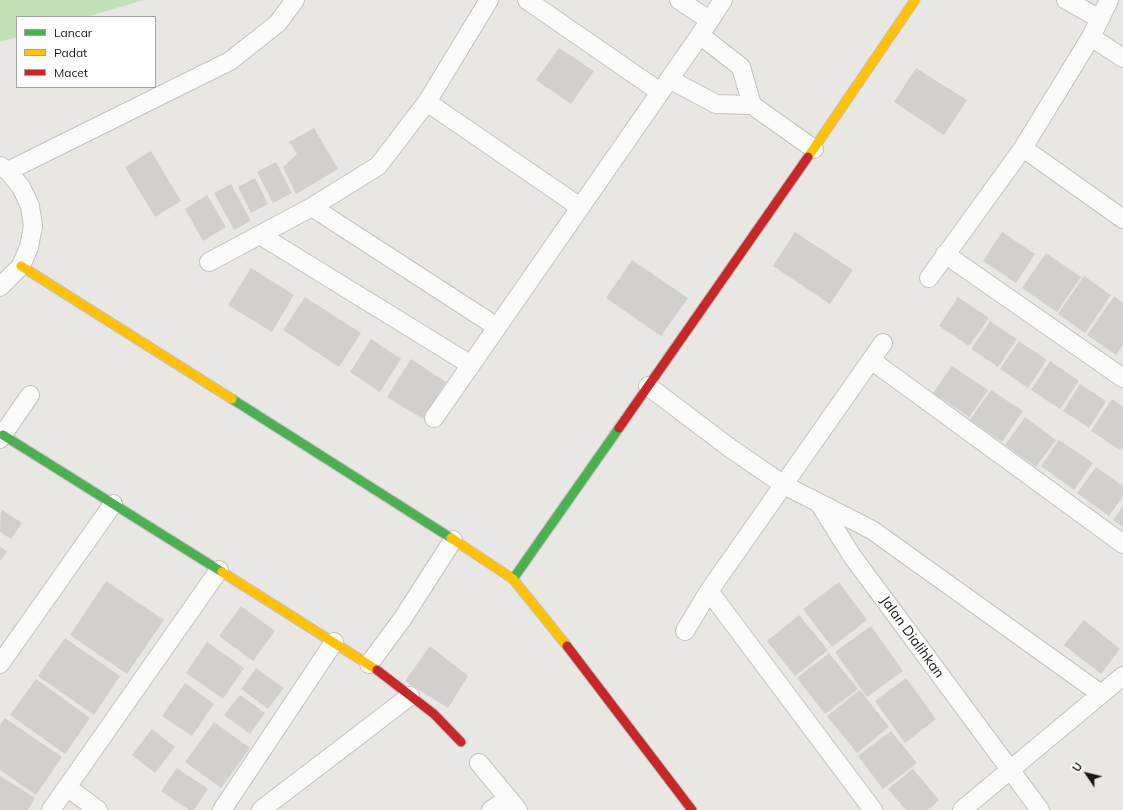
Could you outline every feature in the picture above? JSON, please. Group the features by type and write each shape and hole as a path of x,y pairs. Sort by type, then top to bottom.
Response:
{"street":[{"path":"0,287 21,266 29,247 33,226 30,206 21,187 4,168 230,61 278,23 294,0"},
{"path":"210,262 312,207 378,166 427,102 489,0"},
{"path":"528,0 664,85 716,104 752,105 814,149"},
{"path":"679,0 709,20"},
{"path":"434,418 723,0"},
{"path":"513,579 814,149 915,0"},
{"path":"1066,0 1100,19"},
{"path":"929,278 1023,148 1091,37 1109,0"},
{"path":"700,35 741,67 752,105"},
{"path":"1091,37 1123,58"},
{"path":"427,102 580,207"},
{"path":"1023,148 1123,219"},
{"path":"312,207 497,327"},
{"path":"260,235 471,365"},
{"path":"945,254 1123,378"},
{"path":"21,266 513,579 545,617 692,810"},
{"path":"685,631 709,591 883,343"},
{"path":"871,360 1123,544"},
{"path":"648,386 730,448 784,485 872,530 1101,694"},
{"path":"30,395 1,437 113,504 370,664 434,714 461,742"},
{"name":"Jalan Dialihkan","path":"819,502 852,556 1040,810"},
{"path":"0,664 113,504"},
{"path":"370,664 403,618 453,540"},
{"path":"51,810 219,570"},
{"path":"709,591 873,810"},
{"path":"222,810 334,642"},
{"path":"962,810 1123,676"},
{"path":"261,810 410,696"},
{"path":"479,763 513,804 491,810"},
{"path":"67,787 98,810"}],"shaded area":[{"path":"0,0 144,0 89,16 16,16 16,37 0,42"}],"building":[{"path":"559,48 594,71 571,104 536,80"},
{"path":"916,68 967,100 944,135 894,102"},
{"path":"314,128 338,169 296,194 283,167 297,154 289,142"},
{"path":"151,151 181,201 155,217 125,167"},
{"path":"276,162 292,193 273,203 257,172"},
{"path":"255,178 268,204 251,213 238,187"},
{"path":"231,184 251,221 234,230 214,193"},
{"path":"207,195 226,227 203,241 185,209"},
{"path":"795,232 853,270 830,304 773,266"},
{"path":"1002,232 1035,254 1016,283 983,261"},
{"path":"1046,253 1081,277 1057,312 1022,288"},
{"path":"632,260 688,298 661,336 606,298"},
{"path":"251,268 294,295 272,332 228,305"},
{"path":"1084,276 1111,295 1085,333 1058,314"},
{"path":"1114,296 1123,303 1123,345 1116,355 1087,335"},
{"path":"305,297 361,333 339,367 283,330"},
{"path":"958,297 989,318 969,346 939,326"},
{"path":"990,321 1017,339 998,367 971,349"},
{"path":"371,339 401,359 380,392 350,372"},
{"path":"1019,341 1047,360 1028,388 1000,369"},
{"path":"411,359 446,382 423,419 387,397"},
{"path":"1050,361 1079,381 1060,409 1031,390"},
{"path":"952,366 988,390 969,417 933,393"},
{"path":"1080,384 1106,401 1089,428 1063,411"},
{"path":"991,390 1023,411 1002,442 970,420"},
{"path":"1112,399 1123,407 1123,446 1120,450 1091,431"},
{"path":"1025,417 1056,440 1036,467 1005,445"},
{"path":"1059,440 1093,463 1074,490 1041,466"},
{"path":"1096,467 1123,486 1123,496 1109,516 1077,493"},
{"path":"1123,506 1123,527 1113,520"},
{"path":"1,509 22,523 11,539 0,532"},
{"path":"0,546 7,552 0,561"},
{"path":"106,581 164,620 127,674 70,635"},
{"path":"839,582 867,620 832,647 803,609"},
{"path":"241,606 275,631 253,661 219,636"},
{"path":"799,615 828,650 795,676 767,641"},
{"path":"1084,620 1120,649 1101,674 1064,645"},
{"path":"871,626 903,671 867,697 835,652"},
{"path":"65,638 120,676 94,715 38,676"},
{"path":"207,642 244,668 223,699 186,673"},
{"path":"430,646 468,676 448,708 405,681"},
{"path":"829,653 858,689 825,714 797,678"},
{"path":"256,668 284,688 268,709 241,689"},
{"path":"906,678 936,719 905,743 875,701"},
{"path":"36,679 90,718 65,754 10,715"},
{"path":"185,683 214,704 192,736 162,716"},
{"path":"860,690 889,727 857,753 827,716"},
{"path":"240,695 265,713 250,734 224,715"},
{"path":"5,718 62,757 36,795 0,770 0,725"},
{"path":"214,722 250,748 221,788 185,762"},
{"path":"152,729 175,747 155,773 132,755"},
{"path":"891,731 917,763 883,789 858,756"},
{"path":"177,768 208,789 194,810 189,810 161,791"},
{"path":"913,769 939,800 928,810 906,810 888,789"},
{"path":"0,776 35,798 28,810 0,810"}],"traffic: fast":[{"path":"232,399 451,538"},
{"path":"513,579 619,428"},
{"path":"3,435 222,572"}],"traffic: slow":[{"path":"808,157 915,0"},
{"path":"21,266 232,399"},
{"path":"451,538 513,579 567,646"},
{"path":"222,572 377,670"}],"traffic: jam":[{"path":"619,428 808,157"},
{"path":"567,646 692,810"},
{"path":"377,670 434,714 461,742"}]}
